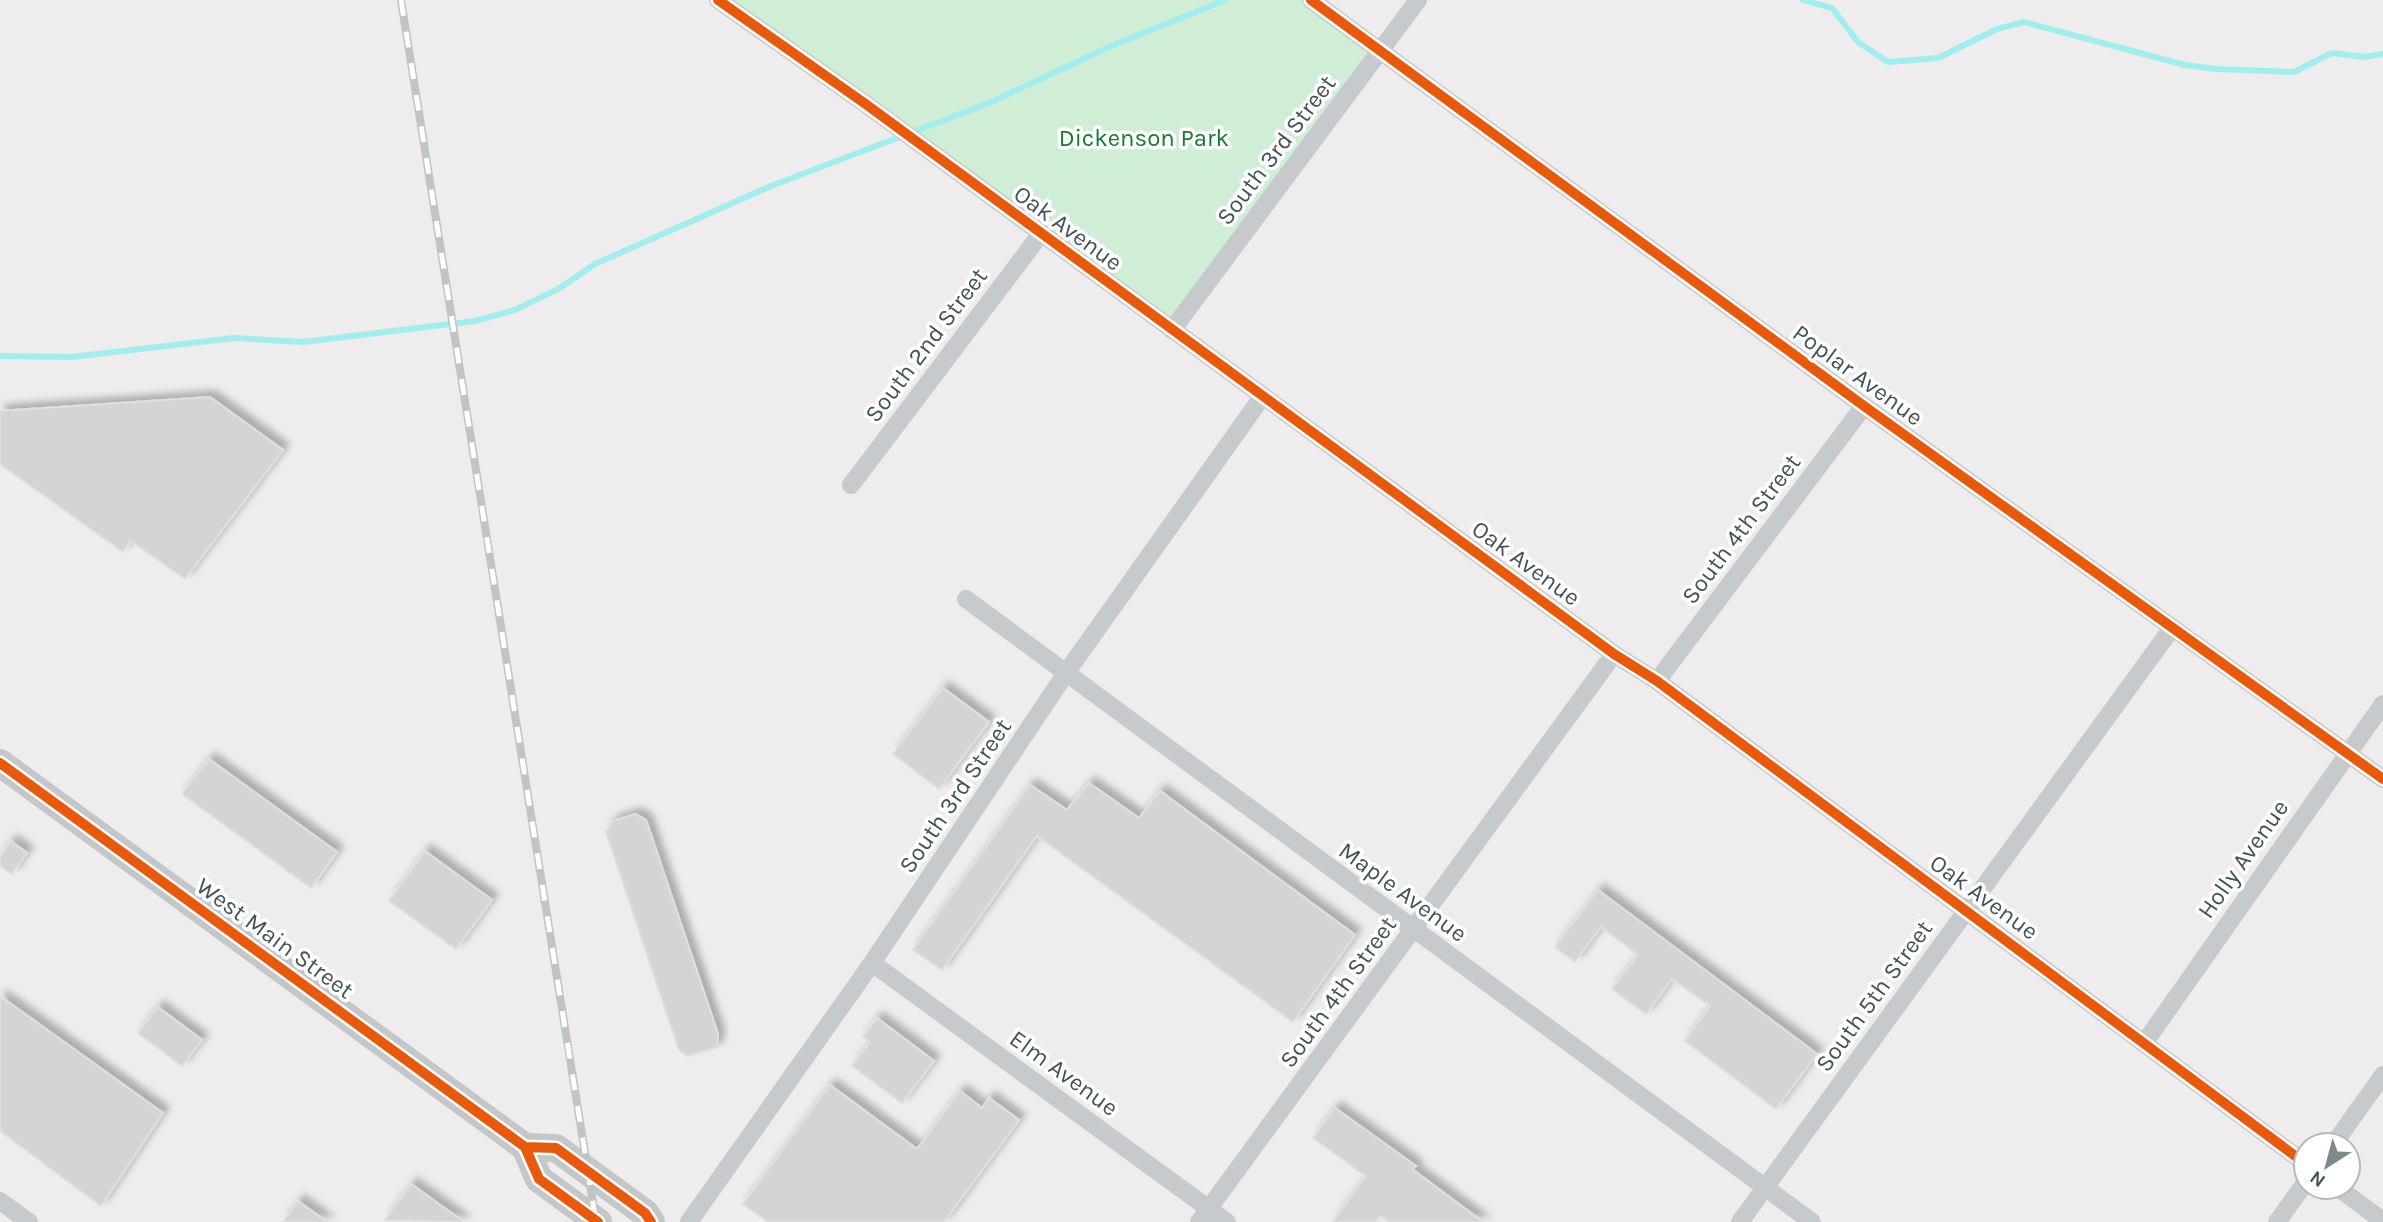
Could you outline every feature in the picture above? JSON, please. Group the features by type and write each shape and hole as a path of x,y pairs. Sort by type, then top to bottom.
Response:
{"main road":[{"name":"West Main Street","path":"0,763 525,1147"},
{"path":"596,1222 539,1179 525,1147 556,1148 645,1213 651,1222"}],"street":[{"name":"Oak Avenue","path":"718,0 867,105 1040,235 1614,653 1657,681 2292,1153"},
{"name":"Poplar Avenue","path":"1311,0 1864,406 2383,779"},
{"name":"South 3rd Street","path":"1172,330 1418,0"},
{"name":"South 2nd Street","path":"850,485 1040,235"},
{"name":"South 3rd Street","path":"689,1222 872,963 1066,673 1262,397"},
{"name":"South 4th Street","path":"1657,681 1864,406"},
{"name":"Maple Avenue","path":"966,599 1812,1222"},
{"name":"South 5th Street","path":"1740,1222 2172,628"},
{"name":"South 4th Street","path":"1204,1215 1414,931 1614,653"},
{"name":"Holly Avenue","path":"2145,1042 2383,704"},
{"name":"Elm Avenue","path":"872,963 1204,1215 1227,1222"},
{"path":"2343,1131 2383,1075"},
{"path":"0,1201 29,1222"},
{"path":"2277,1222 2292,1201"},
{"path":"2356,1201 2383,1221"}],"green space":[{"name":"Dickenson Park","path":"718,0 1309,0 1380,52 1172,330"}],"building":[{"path":"210,397 283,450 185,579 131,541 123,552 0,464 0,411"},
{"path":"943,688 989,722 939,789 893,754"},
{"path":"209,759 337,852 311,888 182,794"},
{"path":"1089,783 1139,818 1160,791 1355,935 1293,1022 1037,836 942,970 913,950 1030,785 1067,810"},
{"path":"635,814 646,820 718,1034 717,1047 687,1056 679,1050 606,832 613,821"},
{"path":"11,841 27,853 12,874 0,866 0,857"},
{"path":"425,851 492,900 456,949 389,901"},
{"path":"1598,890 1817,1054 1776,1109 1685,1041 1710,1006 1672,979 1646,1014 1612,989 1638,955 1601,927 1575,962 1555,947"},
{"path":"0,996 163,1113 101,1206 0,1131"},
{"path":"158,1007 202,1040 182,1066 138,1033"},
{"path":"877,1018 934,1061 902,1103 852,1066 870,1042 863,1037"},
{"path":"830,1085 917,1149 960,1091 982,1108 989,1098 1019,1120 944,1222 768,1222 743,1204"},
{"path":"1335,1108 1416,1166 1412,1169 1483,1222 1389,1222 1380,1216 1375,1222 1333,1222 1366,1176 1313,1138"},
{"path":"411,1184 464,1222 385,1220"},
{"path":"298,1201 327,1222 283,1222"}],"waterway":[{"path":"0,356 72,357 234,338 303,342 475,321 515,310 560,288 595,264 771,186 989,103 1109,47 1225,0"},
{"path":"1803,0 1832,8 1858,42 1888,62 1938,58 1997,29 2024,22 2185,65 2216,69 2294,72 2332,53 2364,57 2383,54"}],"railway":[{"path":"401,0 596,1222"}],"cycle path":[{"path":"718,0 867,105 1614,654 1657,681 2292,1154"},
{"path":"1311,0 1864,406 2383,779"},
{"path":"0,763 525,1147 539,1179 598,1222"},
{"path":"525,1147 556,1148 645,1213 651,1222"}]}
